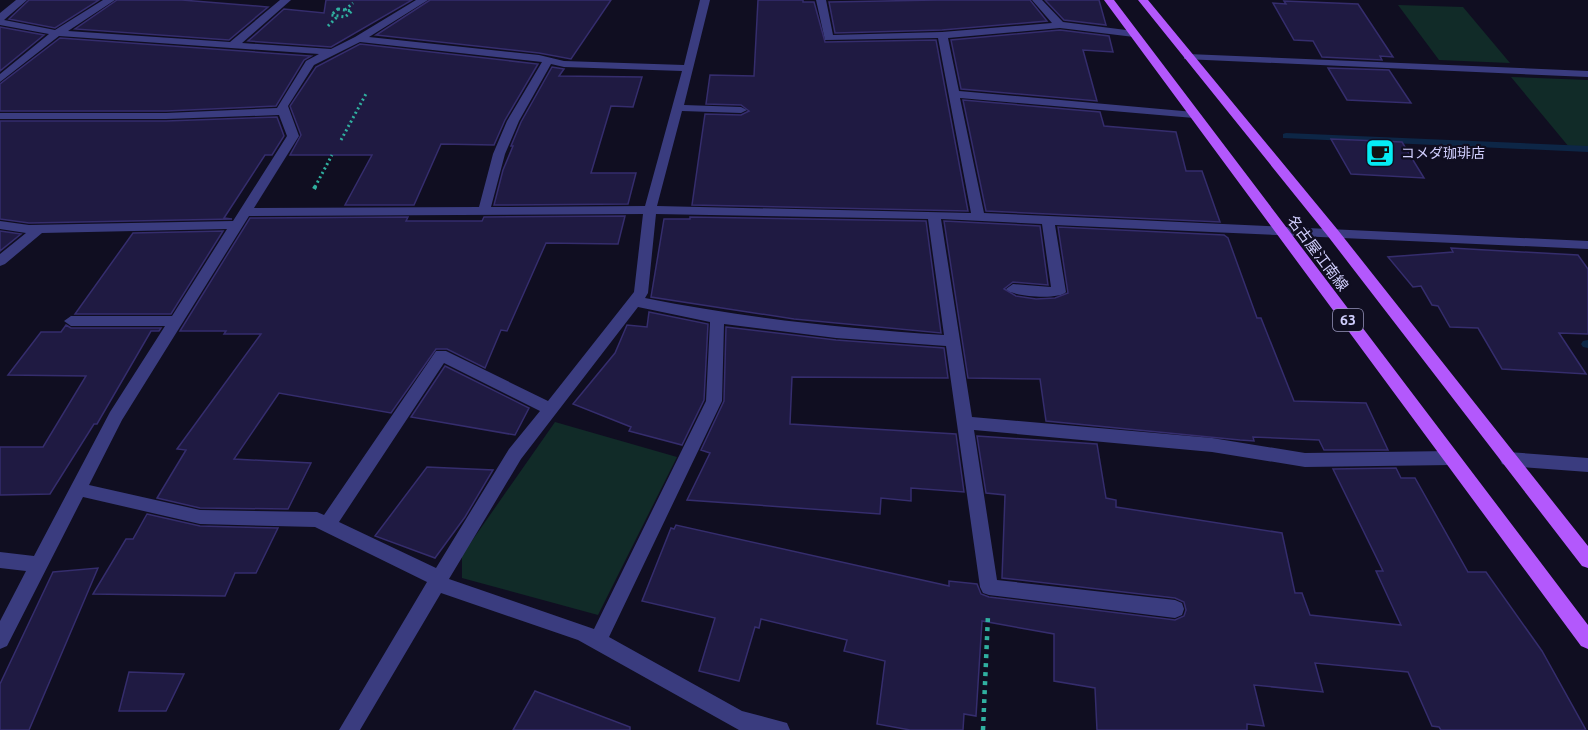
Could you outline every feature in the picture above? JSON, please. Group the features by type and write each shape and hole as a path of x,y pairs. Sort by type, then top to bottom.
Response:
{"main road":[{"name":"名古屋江南線","path":"1109,0 1588,640"},
{"name":"名古屋江南線","path":"1143,0 1332,232 1588,560"}],"street":[{"path":"0,18 22,0"},
{"path":"0,79 57,33 110,0"},
{"path":"232,45 286,0"},
{"path":"0,640 116,416 293,136 282,106 310,63 359,39 423,0"},
{"path":"349,730 515,454 641,293 650,210 679,108 705,0"},
{"path":"821,0 828,38 942,35 1060,25 1134,34"},
{"path":"1037,0 1060,25"},
{"path":"0,22 57,33 334,52"},
{"path":"942,35 978,217"},
{"path":"359,39 548,60 564,64 688,68"},
{"path":"1188,57 1588,74"},
{"path":"484,211 499,154 513,121 548,60"},
{"path":"954,94 1194,115"},
{"path":"679,108 741,110"},
{"path":"0,116 166,116 284,111"},
{"path":"0,225 39,228 242,219 301,212 650,210 934,215 1588,245"},
{"path":"934,215 989,587 1175,609"},
{"path":"1013,289 1059,292 1047,220"},
{"path":"0,261 39,228"},
{"path":"635,301 717,318 836,333 953,341"},
{"path":"597,642 714,401 717,318"},
{"path":"70,321 177,321"},
{"path":"327,525 441,355 550,409"},
{"path":"965,423 1212,445 1305,460 1451,458"},
{"path":"1508,459 1588,465"},
{"path":"77,489 200,517 317,520 438,581 583,633 739,720 780,730"},
{"path":"0,560 38,564"}],"path":[{"path":"345,10 352,11 345,17 331,15 338,9 345,10 353,3"},
{"path":"341,140 367,92"},
{"path":"301,212 332,155"},
{"path":"983,730 989,587"}],"green space":[{"path":"1398,5 1463,7 1510,63 1439,60"},
{"path":"1511,77 1588,80 1588,148 1569,147"},
{"path":"555,422 677,457 598,615 462,578 462,555"}],"building":[{"path":"29,0 99,0 55,28 9,19"},
{"path":"117,0 182,0 268,7 229,40 75,29"},
{"path":"326,0 412,0 331,47 248,41 284,9 324,13"},
{"path":"430,0 611,0 571,59 539,53 376,35"},
{"path":"758,0 814,2 825,42 936,40 968,211 692,205 705,114 741,115 749,111 741,105 706,104 710,75 754,76"},
{"path":"1030,0 1047,21 942,30 835,33 829,2"},
{"path":"1045,0 1099,0 1106,25 1064,20"},
{"path":"1284,1 1358,4 1393,57 1380,56 1382,60 1322,57 1313,41 1294,40 1273,3 1286,4"},
{"path":"0,27 44,35 0,71"},
{"path":"1060,30 1109,36 1113,52 1083,50 1097,101 961,89 951,40"},
{"path":"60,38 311,56 304,60 276,106 166,111 0,111 0,84"},
{"path":"360,44 538,64 505,120 494,145 441,144 414,205 345,205 372,155 290,155 301,135 290,106 316,67"},
{"path":"552,67 564,69 559,76 642,77 633,107 611,106 591,173 636,173 628,204 494,205 503,170 521,122"},
{"path":"1328,68 1389,70 1411,103 1347,100"},
{"path":"963,100 1100,112 1104,126 1176,132 1186,171 1202,171 1220,222 986,211"},
{"path":"277,117 284,136 272,155 265,155 224,218 232,219 29,223 0,219 0,121 166,121"},
{"path":"1331,139 1402,142 1424,178 1351,174"},
{"path":"625,216 618,244 546,243 507,331 501,330 485,368 447,349 436,349 391,413 279,393 234,459 311,463 288,509 200,508 157,498 186,450 177,449 261,334 180,331 250,218 408,217 406,221 482,221 484,217"},
{"path":"690,217 926,221 941,333 794,319 651,297 664,219 690,219"},
{"path":"944,221 1040,226 1048,285 1013,282 1004,289 1016,296 1036,299 1055,298 1068,293 1058,227 1224,235 1228,238 1257,318 1261,318 1294,401 1366,403 1388,450 1324,450 1319,440 1253,437 1254,441 1046,421 1040,379 968,378"},
{"path":"0,231 21,234 0,251"},
{"path":"223,231 171,314 75,314 133,233"},
{"path":"1451,248 1578,255 1588,269 1588,334 1559,333 1586,374 1502,369 1478,328 1450,327 1438,306 1432,305 1421,286 1413,287 1388,257 1453,252"},
{"path":"649,312 708,324 704,400 682,445 629,431 631,427 573,404 615,353 627,325 647,327"},
{"path":"66,325 71,328 161,328 159,331 151,331 97,424 94,424 50,494 0,495 0,447 43,447 86,376 8,375 41,332 61,332"},
{"path":"726,327 836,340 944,348 948,378 792,377 790,424 956,434 964,492 911,488 911,501 881,498 880,514 687,500 710,453 701,450 724,401"},
{"path":"445,366 529,408 515,435 411,417"},
{"path":"977,436 1097,444 1106,498 1116,500 1116,507 1282,533 1295,593 1302,593 1310,615 1401,625 1376,571 1383,571 1333,469 1396,468 1401,478 1415,478 1468,572 1486,572 1542,651 1586,730 1441,730 1439,727 1432,726 1408,672 1315,663 1323,692 1254,685 1264,726 1247,724 1247,730 1097,730 1095,688 1054,681 1054,634 982,621 976,716 964,714 963,730 910,730 877,724 885,661 844,651 847,640 761,619 759,628 755,627 739,681 699,671 715,618 642,601 671,528 674,529 676,525 949,586 949,581 977,584 981,594 989,597 1175,620 1184,616 1186,610 1184,602 1175,598 1002,578 1005,495 986,493"},
{"path":"427,467 493,470 465,517 435,558 375,536"},
{"path":"147,514 200,526 278,528 256,573 235,573 225,596 93,594 126,539 133,539"},
{"path":"98,568 29,730 0,730 0,684 53,572"},
{"path":"129,672 184,674 166,711 119,711"},
{"path":"535,691 630,727 630,730 513,730"}],"waterway":[{"path":"1286,136 1588,149"}],"place":[{"name":"コメダ珈琲店","path":"1380,153"}]}
